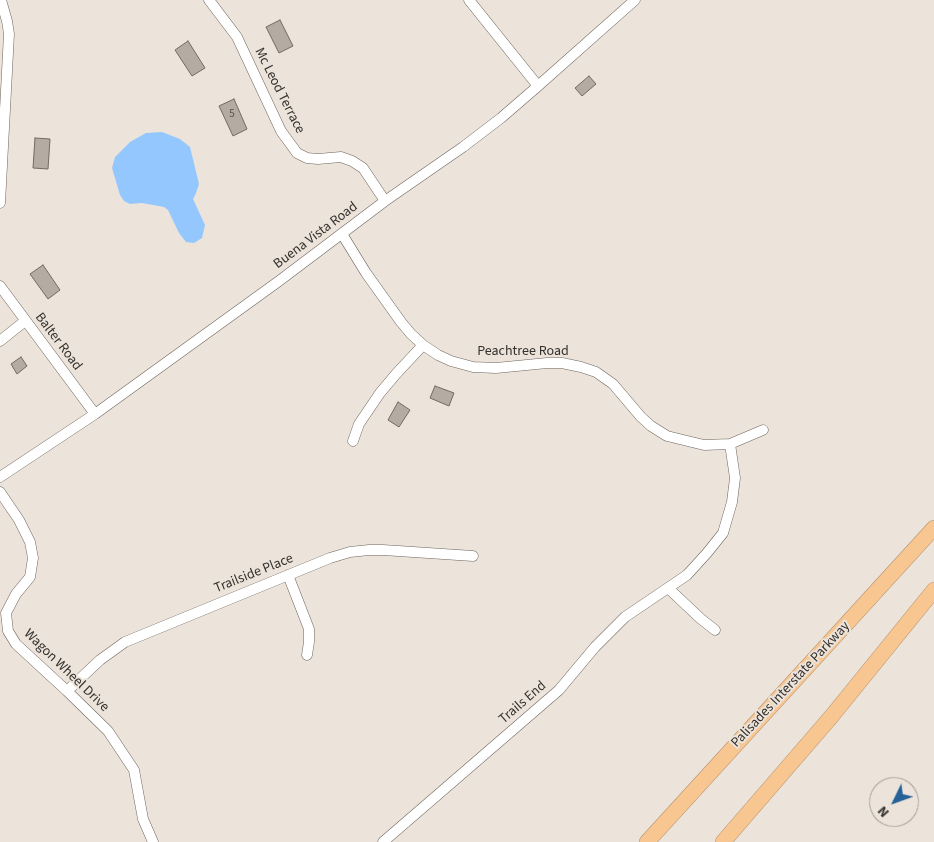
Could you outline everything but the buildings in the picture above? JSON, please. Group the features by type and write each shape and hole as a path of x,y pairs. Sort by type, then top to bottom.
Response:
{"highway":[{"name":"Palisades Interstate Parkway","path":"647,842 934,528"},
{"path":"723,842 831,717 934,590"}],"street":[{"path":"0,203 9,34 1,0"},
{"name":"Mc Leod Terrace","path":"209,0 237,37 281,131 297,153 307,158 340,157 352,161 363,168 385,201"},
{"path":"469,0 538,86"},
{"name":"Buena Vista Road","path":"0,476 95,414 279,281 385,201 463,147 501,118 636,0"},
{"name":"Peachtree Road","path":"342,234 392,310 411,334 438,355 473,367 496,368 547,363 562,363 581,367 596,372 613,384 641,417 667,436 704,445 730,444"},
{"name":"Balter Road","path":"0,286 95,414"},
{"path":"0,340 25,322"},
{"path":"353,441 359,424 380,393 423,345"},
{"path":"730,444 763,430"},
{"name":"Trails End","path":"383,842 559,690 625,617 687,575 707,553 723,533 732,502 735,478 730,444"},
{"name":"Wagon Wheel Drive","path":"0,492 20,520 30,542 33,558 30,577 16,594 6,614 8,631 16,644 108,731 134,770 144,819 153,842"},
{"name":"Trailside Place","path":"67,691 100,660 125,642 330,558 350,552 369,550 473,556"},
{"path":"288,575 309,629 310,642 307,655"},
{"path":"668,588 715,630"}],"water":[{"path":"162,132 180,139 190,147 199,184 193,199 205,225 202,238 194,243 186,242 179,233 168,210 164,207 142,203 130,204 124,201 120,195 112,168 115,157 130,142 146,133"}]}
